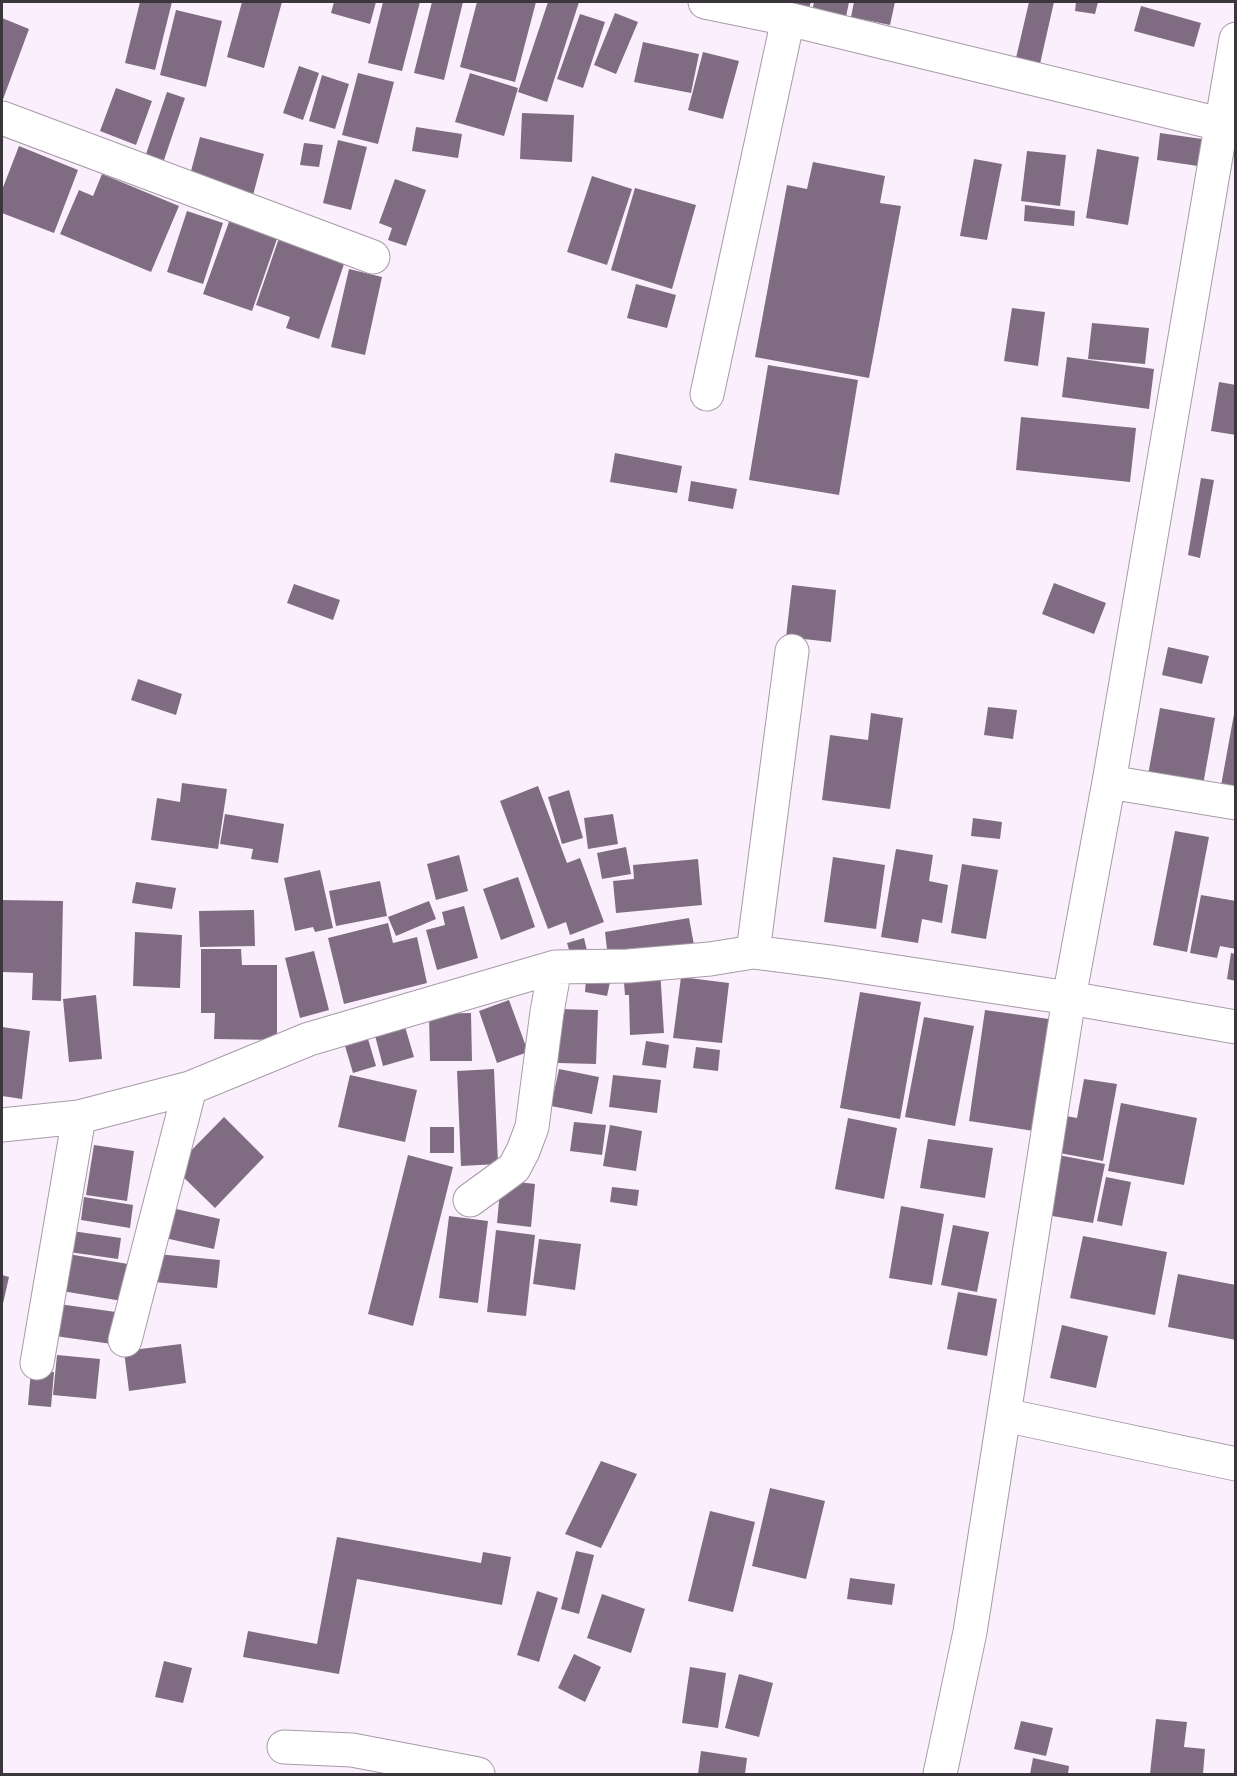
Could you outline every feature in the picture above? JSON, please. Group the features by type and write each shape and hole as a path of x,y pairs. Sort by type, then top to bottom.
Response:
{"street":[{"path":"705,2 750,6 788,19 1228,126"},
{"path":"707,394 788,19"},
{"path":"940,1774 970,1632 1069,998 1228,126 1236,39"},
{"path":"2,118 373,257"},
{"path":"753,952 792,651"},
{"path":"1109,782 1236,803"},
{"path":"2,1125 79,1117 190,1088 309,1039 555,967 628,966 710,959 753,952 1069,998 1236,1027"},
{"path":"470,1200 514,1167 532,1127 555,967"},
{"path":"125,1340 190,1088"},
{"path":"37,1363 79,1117"},
{"path":"1004,1415 1236,1464"},
{"path":"284,1747 352,1750 478,1774"}],"building":[{"path":"140,2 172,2 155,70 125,63"},
{"path":"242,2 282,2 264,68 227,57"},
{"path":"334,2 376,2 370,24 331,13"},
{"path":"383,2 420,2 402,71 368,63"},
{"path":"432,2 463,2 444,80 414,73"},
{"path":"477,2 536,2 515,82 460,67"},
{"path":"548,2 579,2 547,102 518,92"},
{"path":"781,2 811,2 809,8"},
{"path":"814,2 849,2 846,17 812,12"},
{"path":"854,2 895,2 890,25 851,17"},
{"path":"1029,2 1054,2 1040,64 1016,58"},
{"path":"1076,2 1098,2 1095,14 1075,11"},
{"path":"1141,6 1201,23 1194,47 1134,31"},
{"path":"176,10 222,21 206,87 160,75"},
{"path":"615,13 638,22 616,74 594,65"},
{"path":"580,14 605,22 583,88 557,79"},
{"path":"2,18 29,29 2,102"},
{"path":"643,42 699,54 691,93 634,82"},
{"path":"703,52 739,61 723,119 688,110"},
{"path":"299,66 319,73 303,120 283,113"},
{"path":"358,73 394,82 378,144 342,135"},
{"path":"470,73 518,88 504,136 455,122"},
{"path":"322,75 349,84 335,129 309,121"},
{"path":"116,88 152,101 136,145 100,131"},
{"path":"167,92 185,98 162,166 144,160"},
{"path":"522,113 574,115 572,162 520,159"},
{"path":"416,127 462,134 458,158 412,151"},
{"path":"1160,133 1202,139 1198,166 1157,160"},
{"path":"200,137 264,154 252,199 190,175"},
{"path":"338,140 367,147 351,210 323,203"},
{"path":"304,143 323,145 319,167 300,165"},
{"path":"19,146 78,170 54,233 2,213 2,190"},
{"path":"1097,149 1139,157 1128,225 1086,218"},
{"path":"1027,151 1066,155 1060,206 1021,201"},
{"path":"974,159 1002,164 987,240 960,236"},
{"path":"813,162 885,176 880,203 901,206 869,378 755,357 787,185 807,189"},
{"path":"102,174 179,206 151,272 60,234 79,190 93,196"},
{"path":"592,176 632,189 607,265 567,252"},
{"path":"395,179 426,190 406,246 388,240 392,228 379,223"},
{"path":"635,188 696,205 672,289 611,270"},
{"path":"1025,205 1075,211 1074,226 1024,221"},
{"path":"187,211 223,223 203,284 167,272"},
{"path":"230,219 278,236 252,311 203,294"},
{"path":"279,238 345,261 319,339 286,328 290,317 256,305"},
{"path":"349,269 382,277 365,355 331,347"},
{"path":"636,284 676,295 667,328 627,318"},
{"path":"1012,308 1045,312 1038,366 1004,361"},
{"path":"1092,323 1149,328 1145,364 1088,359"},
{"path":"1067,357 1154,369 1149,409 1062,397"},
{"path":"768,365 858,380 839,495 749,480"},
{"path":"1219,382 1236,385 1236,435 1211,431"},
{"path":"1021,417 1136,428 1130,482 1016,470"},
{"path":"615,453 682,466 677,493 610,482"},
{"path":"1201,478 1214,480 1200,558 1188,555"},
{"path":"691,481 737,489 733,509 688,501"},
{"path":"1054,583 1106,603 1094,634 1042,614"},
{"path":"294,584 340,600 333,620 287,603"},
{"path":"792,585 836,590 831,642 786,637"},
{"path":"1168,647 1209,656 1202,684 1162,675"},
{"path":"138,679 182,694 176,715 131,700"},
{"path":"988,707 1017,710 1013,739 984,735"},
{"path":"1160,708 1215,718 1203,785 1148,775"},
{"path":"871,713 903,718 890,809 822,800 830,735 868,740"},
{"path":"1234,714 1236,714 1236,794 1220,791"},
{"path":"182,783 227,789 218,849 151,840 157,798 180,802"},
{"path":"538,786 567,863 580,858 604,922 570,935 566,922 548,929 500,801"},
{"path":"569,790 583,838 562,844 548,797"},
{"path":"225,814 284,824 278,863 251,859 253,849 220,844"},
{"path":"613,814 618,844 588,849 584,818"},
{"path":"973,818 1002,822 1000,839 971,836"},
{"path":"1175,831 1209,837 1187,952 1153,945"},
{"path":"626,847 631,874 602,879 597,853"},
{"path":"896,849 933,855 929,881 948,885 942,923 922,919 918,943 881,937"},
{"path":"459,855 468,891 436,900 427,864"},
{"path":"833,857 885,865 876,929 824,922"},
{"path":"698,859 702,905 616,913 613,881 634,879 633,865"},
{"path":"962,864 998,870 986,939 951,933"},
{"path":"320,870 333,928 315,932 313,927 295,931 284,878"},
{"path":"518,877 535,927 501,940 483,889"},
{"path":"380,881 387,916 336,926 329,891"},
{"path":"136,882 176,888 172,909 132,903"},
{"path":"1201,895 1236,901 1236,949 1220,946 1217,958 1190,953"},
{"path":"2,900 63,901 61,1001 32,1000 33,973 2,972"},
{"path":"429,901 436,919 396,936 388,917"},
{"path":"464,906 478,958 437,970 426,930 445,925 442,912"},
{"path":"254,910 255,946 200,947 199,911"},
{"path":"689,918 694,945 608,958 605,932"},
{"path":"388,923 393,943 417,937 427,983 344,1004 328,938"},
{"path":"135,932 182,935 180,988 133,986"},
{"path":"584,938 589,959 573,963 567,943"},
{"path":"201,949 241,949 242,965 277,965 277,1040 214,1039 215,1013 201,1013"},
{"path":"314,951 329,1010 300,1018 285,958"},
{"path":"1231,953 1236,954 1236,981 1227,979"},
{"path":"660,969 664,1033 630,1035 629,995 625,995 623,971"},
{"path":"681,977 729,983 722,1043 673,1038"},
{"path":"586,979 610,982 607,996 585,992"},
{"path":"860,992 921,1002 900,1119 840,1108"},
{"path":"96,995 102,1059 69,1062 63,999"},
{"path":"509,1000 528,1052 497,1063 479,1011"},
{"path":"560,1009 598,1010 596,1064 558,1063"},
{"path":"985,1010 1049,1019 1034,1131 969,1121"},
{"path":"471,1013 472,1061 430,1061 429,1014"},
{"path":"924,1017 974,1026 955,1126 905,1117"},
{"path":"403,1020 414,1057 383,1066 373,1028"},
{"path":"2,1027 30,1031 22,1099 2,1096"},
{"path":"366,1032 376,1066 353,1073 343,1039"},
{"path":"646,1041 669,1045 666,1068 642,1065"},
{"path":"696,1047 720,1050 718,1071 693,1068"},
{"path":"494,1069 498,1164 461,1166 457,1071"},
{"path":"559,1069 599,1077 592,1114 551,1106"},
{"path":"350,1075 417,1090 405,1142 338,1127"},
{"path":"613,1075 661,1080 657,1113 609,1107"},
{"path":"1084,1079 1117,1084 1103,1161 1054,1152 1060,1115 1077,1118"},
{"path":"1121,1103 1197,1118 1184,1185 1108,1171"},
{"path":"224,1117 264,1157 215,1208 174,1168"},
{"path":"848,1118 897,1128 884,1199 835,1189"},
{"path":"574,1122 606,1125 602,1155 570,1151"},
{"path":"610,1125 642,1131 636,1171 603,1166"},
{"path":"430,1127 454,1127 454,1153 430,1153"},
{"path":"928,1139 993,1148 985,1198 920,1188"},
{"path":"94,1145 134,1151 127,1201 86,1195"},
{"path":"1053,1154 1105,1164 1093,1223 1041,1214"},
{"path":"408,1155 453,1167 413,1326 368,1314"},
{"path":"1106,1177 1131,1182 1122,1226 1097,1221"},
{"path":"501,1180 535,1184 531,1227 497,1223"},
{"path":"612,1187 639,1190 637,1206 610,1202"},
{"path":"84,1197 133,1205 130,1228 81,1220"},
{"path":"901,1206 944,1214 932,1285 889,1278"},
{"path":"172,1208 220,1219 214,1249 165,1238"},
{"path":"449,1216 488,1221 478,1303 439,1298"},
{"path":"953,1225 989,1232 977,1292 941,1285"},
{"path":"496,1230 535,1235 526,1316 487,1312"},
{"path":"72,1231 121,1238 118,1259 69,1252"},
{"path":"1083,1236 1167,1252 1155,1315 1070,1298"},
{"path":"539,1239 581,1244 575,1290 533,1284"},
{"path":"68,1254 128,1264 122,1301 62,1291"},
{"path":"157,1254 220,1260 217,1288 154,1282"},
{"path":"1178,1274 1236,1285 1236,1340 1168,1327"},
{"path":"2,1275 9,1277 2,1308"},
{"path":"958,1292 997,1299 987,1356 947,1349"},
{"path":"59,1304 116,1312 112,1344 55,1336"},
{"path":"1062,1325 1108,1336 1096,1388 1050,1378"},
{"path":"181,1344 186,1383 129,1391 124,1351"},
{"path":"57,1355 100,1359 96,1399 53,1395"},
{"path":"31,1370 54,1372 51,1407 28,1405"},
{"path":"601,1461 637,1474 601,1548 565,1534"},
{"path":"770,1488 825,1501 806,1579 752,1566"},
{"path":"710,1511 755,1522 733,1612 688,1601"},
{"path":"337,1537 481,1563 483,1552 511,1557 502,1605 357,1579 339,1674 243,1657 248,1631 317,1644"},
{"path":"576,1551 594,1555 579,1614 561,1609"},
{"path":"850,1578 895,1584 892,1605 847,1599"},
{"path":"537,1591 558,1598 539,1662 517,1655"},
{"path":"602,1594 645,1609 631,1653 587,1638"},
{"path":"574,1654 601,1667 585,1702 558,1688"},
{"path":"164,1661 192,1668 183,1703 155,1697"},
{"path":"690,1667 726,1673 718,1728 682,1723"},
{"path":"739,1674 773,1683 759,1737 725,1728"},
{"path":"1156,1719 1187,1722 1184,1747 1205,1749 1203,1774 1150,1774"},
{"path":"1021,1721 1053,1728 1046,1756 1014,1749"},
{"path":"701,1751 747,1758 745,1774 698,1774"},
{"path":"1033,1758 1069,1766 1068,1774 1030,1774"}]}
